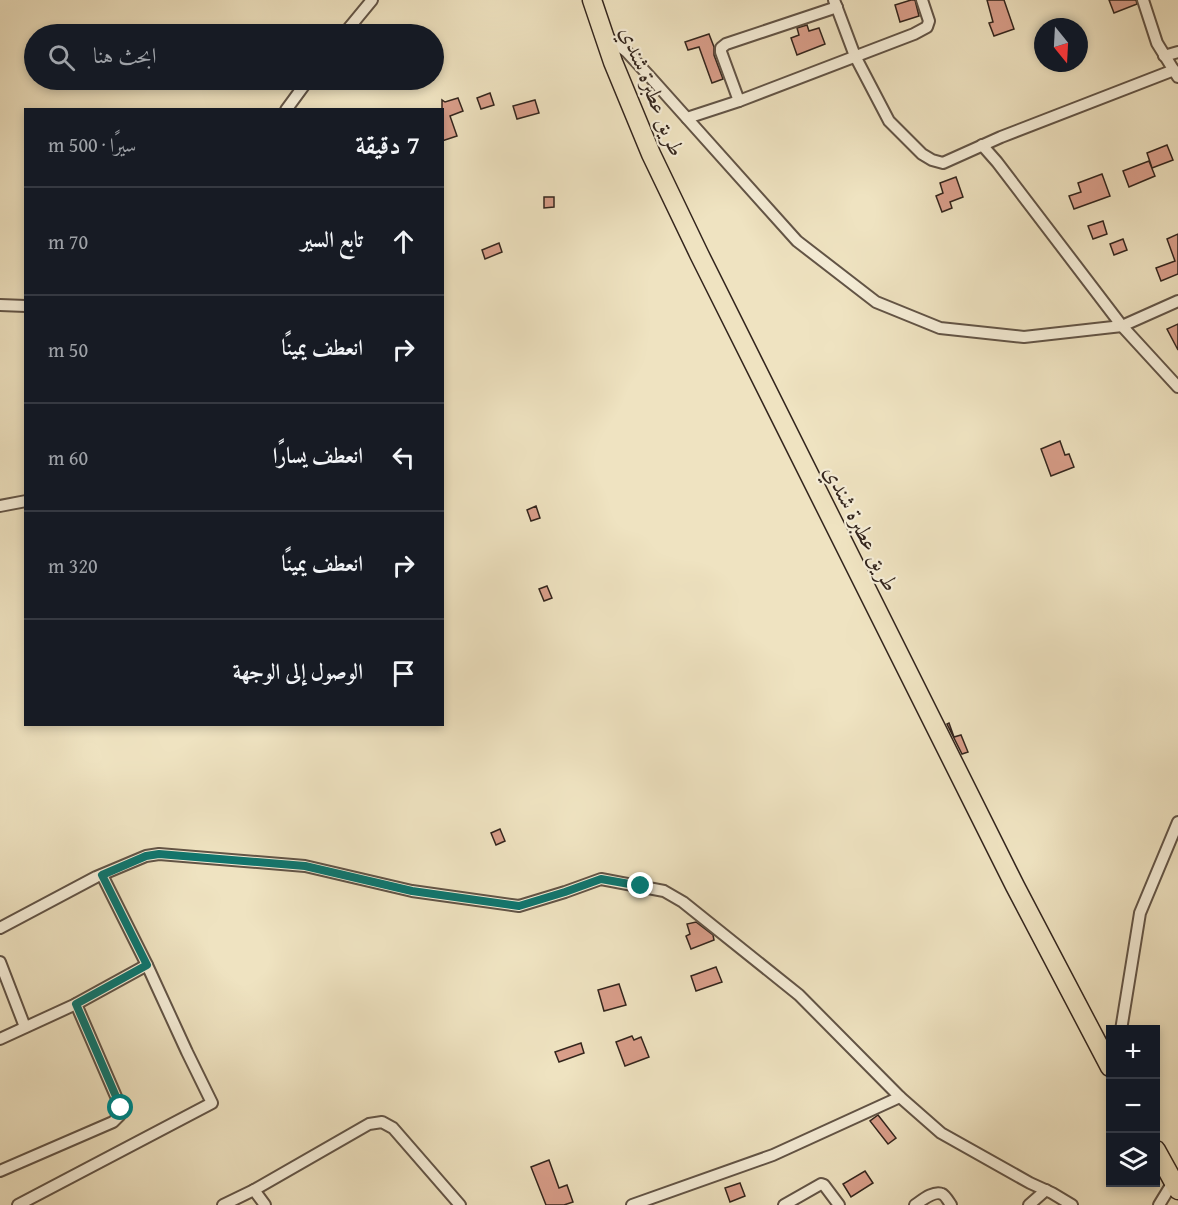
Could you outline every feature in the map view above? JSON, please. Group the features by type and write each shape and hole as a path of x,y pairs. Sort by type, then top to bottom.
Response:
{"highway":[{"name":"طريق عطبرة شندي","path":"592,0 613,62 651,154 733,324 1015,886 1106,1059"},
{"path":"1160,1159 1175,1186"}],"street":[{"path":"352,24 372,0"},
{"path":"687,118 739,101 914,34 927,27 928,21 922,0"},
{"path":"739,101 721,52 722,48 726,44 836,4 855,56 889,121 922,154 943,163 982,145 1176,74 1157,43 1143,0"},
{"path":"604,35 627,52 797,242 876,302 940,328 1024,337 1122,326 1178,301"},
{"path":"1164,56 1178,52"},
{"path":"287,108 301,90"},
{"path":"982,145 1122,326 1178,387"},
{"path":"0,305 24,306"},
{"path":"0,506 24,501"},
{"path":"1122,1025 1140,913 1178,822"},
{"path":"0,928 102,875 146,856 159,854 305,866 412,891 519,906 601,879 664,891 683,902 800,995 900,1097 941,1133 1030,1184 1072,1205"},
{"path":"18,1205 212,1103 102,875"},
{"path":"0,962 25,1028"},
{"path":"0,1039 76,1004 147,965"},
{"path":"0,1171 113,1122 120,1115 121,1108 76,1004"},
{"path":"632,1205 773,1155 900,1097"},
{"path":"223,1205 254,1190 369,1124 381,1122 393,1128 460,1205"},
{"path":"784,1205 821,1184 839,1205"},
{"path":"1159,1205 1175,1186"},
{"path":"254,1190 265,1205"},
{"path":"1029,1205 1046,1190"},
{"path":"915,1205 939,1192 951,1205"}],"building":[{"path":"915,0 919,16 900,22 895,5"},
{"path":"987,0 1004,0 1014,29 994,36 989,23 993,22"},
{"path":"1109,0 1136,0 1137,4 1114,13"},
{"path":"807,25 809,31 819,28 825,44 797,55 791,38 799,35 797,28"},
{"path":"709,34 723,79 712,83 699,47 688,50 685,42"},
{"path":"490,93 494,105 481,109 477,98"},
{"path":"458,98 463,111 450,116 457,136 444,140 442,100 445,102"},
{"path":"535,100 539,113 517,119 513,106"},
{"path":"1167,145 1173,160 1152,168 1147,153"},
{"path":"1149,161 1155,176 1129,187 1123,171"},
{"path":"1102,174 1110,196 1074,209 1069,196 1081,192 1078,183"},
{"path":"956,177 963,197 950,202 952,208 942,212 936,196 943,193 940,183"},
{"path":"544,197 554,197 554,207 544,208"},
{"path":"1103,221 1107,234 1093,239 1088,226"},
{"path":"1178,234 1178,274 1161,281 1156,268 1175,261 1167,239"},
{"path":"1123,239 1127,250 1114,255 1110,244"},
{"path":"499,243 502,252 485,259 482,250"},
{"path":"1178,324 1178,350 1167,329"},
{"path":"1060,441 1065,455 1069,454 1074,467 1051,476 1041,449"},
{"path":"536,506 540,518 531,521 527,510"},
{"path":"547,586 552,598 544,601 539,589"},
{"path":"949,723 954,737 961,735 968,752 962,754 947,724"},
{"path":"500,829 505,841 496,845 491,833"},
{"path":"696,922 713,935 714,940 691,949 686,936 690,934 687,924"},
{"path":"716,967 722,982 696,991 691,976"},
{"path":"619,984 626,1005 604,1011 598,990"},
{"path":"632,1036 634,1040 641,1037 649,1057 625,1066 616,1042"},
{"path":"581,1043 584,1053 559,1062 555,1052"},
{"path":"878,1115 896,1138 888,1144 870,1121"},
{"path":"549,1160 559,1188 567,1185 573,1202 564,1205 546,1205 531,1167"},
{"path":"865,1171 873,1183 851,1197 843,1184"},
{"path":"740,1183 745,1196 730,1202 725,1188"}],"route":[{"path":"121,1108 76,1004 147,965 102,875 146,856 159,854 305,866 412,891 519,906 601,879 641,886"}]}
